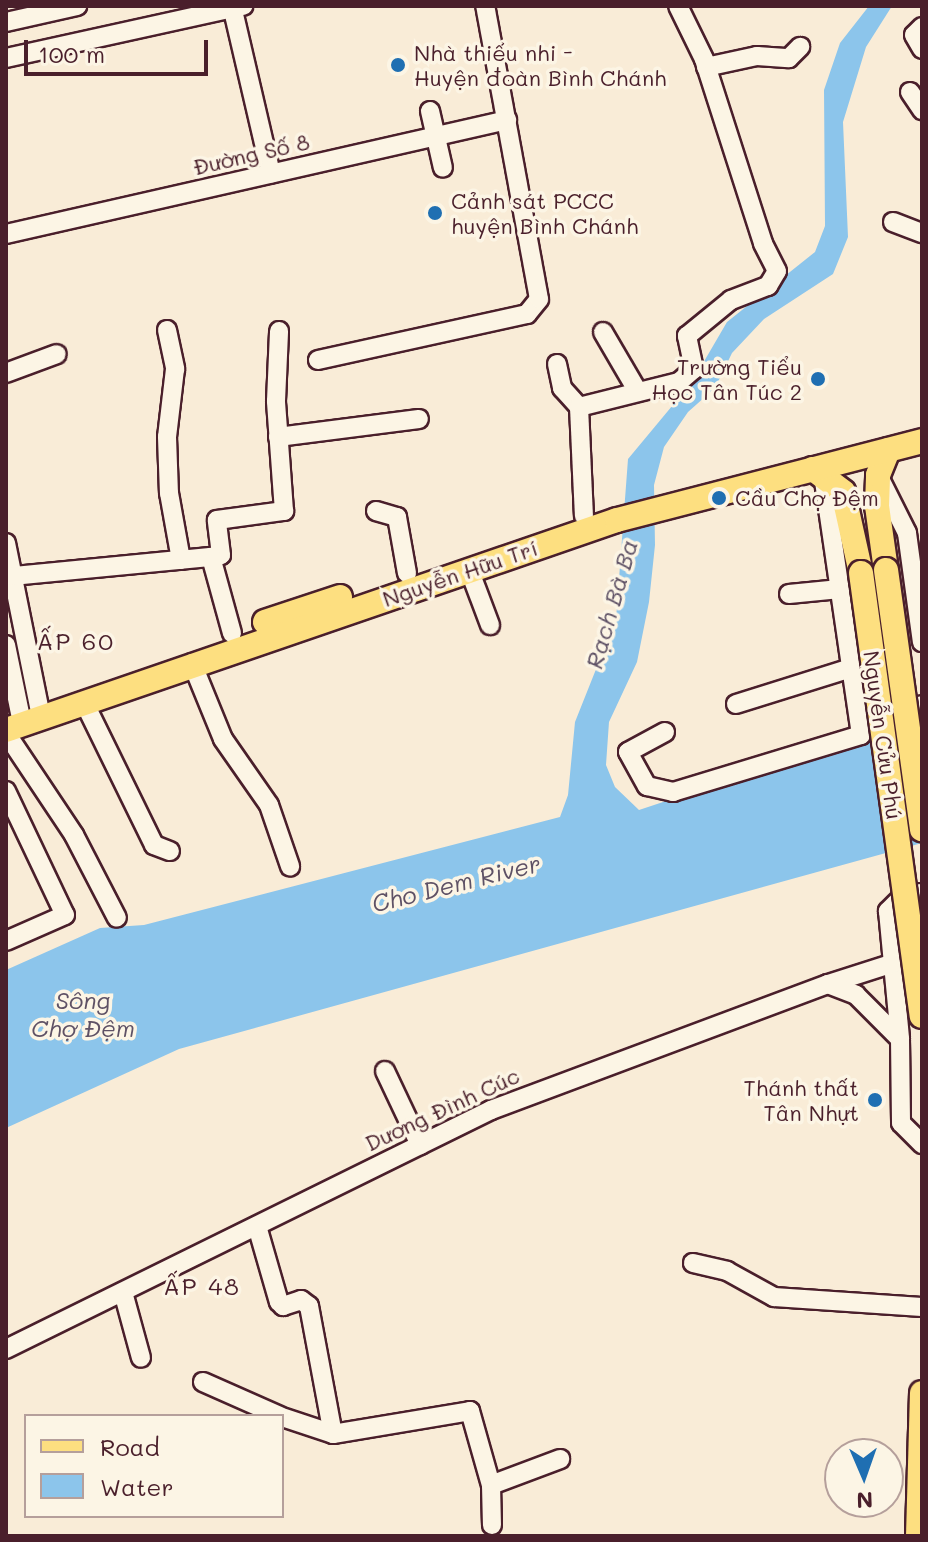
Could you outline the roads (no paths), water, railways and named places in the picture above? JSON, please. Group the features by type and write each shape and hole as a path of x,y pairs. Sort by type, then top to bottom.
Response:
{"main road":[{"name":"Nguyễn Hữu Trí","path":"20,718 232,633 307,617 469,569 616,513 922,426"},
{"name":"Nguyễn Hữu Trí","path":"669,499 818,472 922,441"},
{"name":"Nguyễn Cửu Phú","path":"888,450 878,475 886,570 922,830"},
{"name":"Nguyễn Cửu Phú","path":"818,472 843,492 851,511 922,1016"},
{"name":"Nguyễn Hữu Trí","path":"20,718 84,702 192,663 407,573 584,516 616,513"},
{"path":"918,1536 922,1393"}],"street":[{"path":"6,22 77,6 86,40"},
{"path":"318,360 527,314 539,299 485,6"},
{"path":"579,407 679,382 694,369 687,336 731,300 768,286 777,271 763,243 706,67 678,6"},
{"path":"6,58 236,7 271,174"},
{"path":"922,27 914,35 922,49"},
{"path":"706,67 757,56 789,58 800,47"},
{"path":"910,92 922,110"},
{"path":"430,111 443,168"},
{"name":"Đường Số 8","path":"6,234 507,120"},
{"path":"893,222 922,233"},
{"path":"167,330 175,369 167,437 169,493 181,560"},
{"path":"13,576 221,555 217,520 284,511 278,437 279,331"},
{"path":"603,332 638,392"},
{"path":"6,373 57,354"},
{"path":"557,364 562,388 579,407 584,516"},
{"path":"278,437 419,419"},
{"path":"665,732 628,752 647,786 673,792 861,735 840,589 818,472"},
{"path":"878,475 898,505 907,533 922,642"},
{"path":"376,511 397,517 407,573"},
{"path":"6,543 13,576 20,718"},
{"path":"211,557 232,633"},
{"path":"469,569 490,625"},
{"path":"789,594 840,589"},
{"path":"6,645 20,718 74,835 117,918"},
{"path":"192,663 223,739 269,805 290,866"},
{"path":"736,704 851,668"},
{"path":"84,702 154,845 170,851"},
{"path":"859,722 921,704"},
{"path":"6,791 65,915 6,941"},
{"path":"922,893 904,895 888,911 900,1039 901,1123 922,1144"},
{"name":"Dương Đình Cúc","path":"6,1349 420,1145 568,1078 894,963"},
{"path":"828,984 856,995 900,1039"},
{"path":"385,1071 420,1145"},
{"path":"257,1226 279,1302 283,1306 301,1300 309,1306 333,1434"},
{"path":"693,1263 727,1271 774,1297 922,1307"},
{"path":"123,1292 141,1358"},
{"path":"203,1382 276,1414"},
{"path":"284,1417 333,1434 470,1411 491,1485 492,1525"},
{"path":"491,1485 560,1459"}],"water":[{"name":"Sông Chợ Đệm","path":"869,6 892,6 866,47 843,122 848,237 833,274 764,319 732,353 715,388 688,412 664,447 654,485 655,545 649,602 637,662 609,722 606,765 615,787 639,810 922,716 922,843 179,1049 6,1128 6,970 100,928 144,925 560,817 568,795 575,722 616,619 628,459 692,382 727,322 815,252 825,226 824,90 840,43"}],"place":[{"name":"Nhà thiếu nhi - Huyện đoàn Bình Chánh","path":"398,65"},
{"name":"Cảnh sát PCCC huyện Bình Chánh","path":"435,213"},
{"name":"Trường Tiểu Học Tân Túc 2","path":"818,379"},
{"name":"Cầu Chợ Đệm","path":"719,498"},
{"name":"Thánh thất Tân Nhựt","path":"875,1100"}],"district":[{"name":"ẤP 60","path":"76,641"},
{"name":"ẤP 48","path":"202,1286"}],"water label":[{"name":"Rạch Bà Ba","path":"611,604"},
{"name":"Cho Dem River","path":"456,883"}]}
